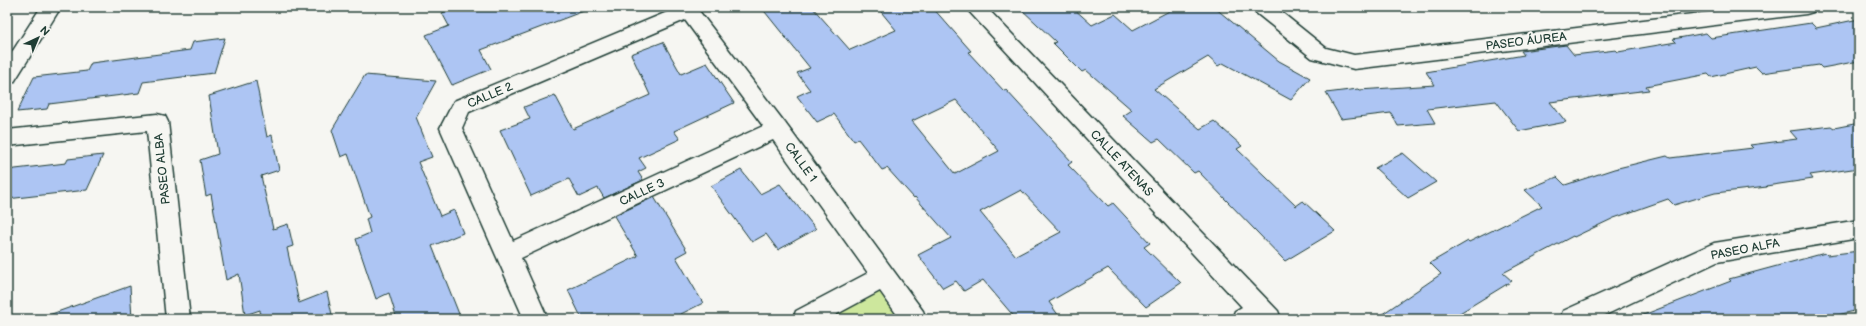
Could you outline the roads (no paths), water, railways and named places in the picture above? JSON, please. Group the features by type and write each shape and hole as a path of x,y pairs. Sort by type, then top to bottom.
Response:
{"street":[{"path":"7,77 51,7"},
{"name":"CALLE ATENAS","path":"975,7 1257,316"},
{"name":"PASEO ÁUREA","path":"1262,7 1319,53 1354,62 1806,7"},
{"name":"CALLE 1","path":"687,9 777,129 914,319"},
{"name":"CALLE 2","path":"536,319 451,128 461,107 687,9"},
{"name":"PASEO ALBA","path":"7,138 157,122 178,319"},
{"name":"CALLE 3","path":"507,254 777,129"},
{"name":"PASEO ALFA","path":"1572,319 1714,253 1859,229"},
{"path":"805,319 883,277"}]}
